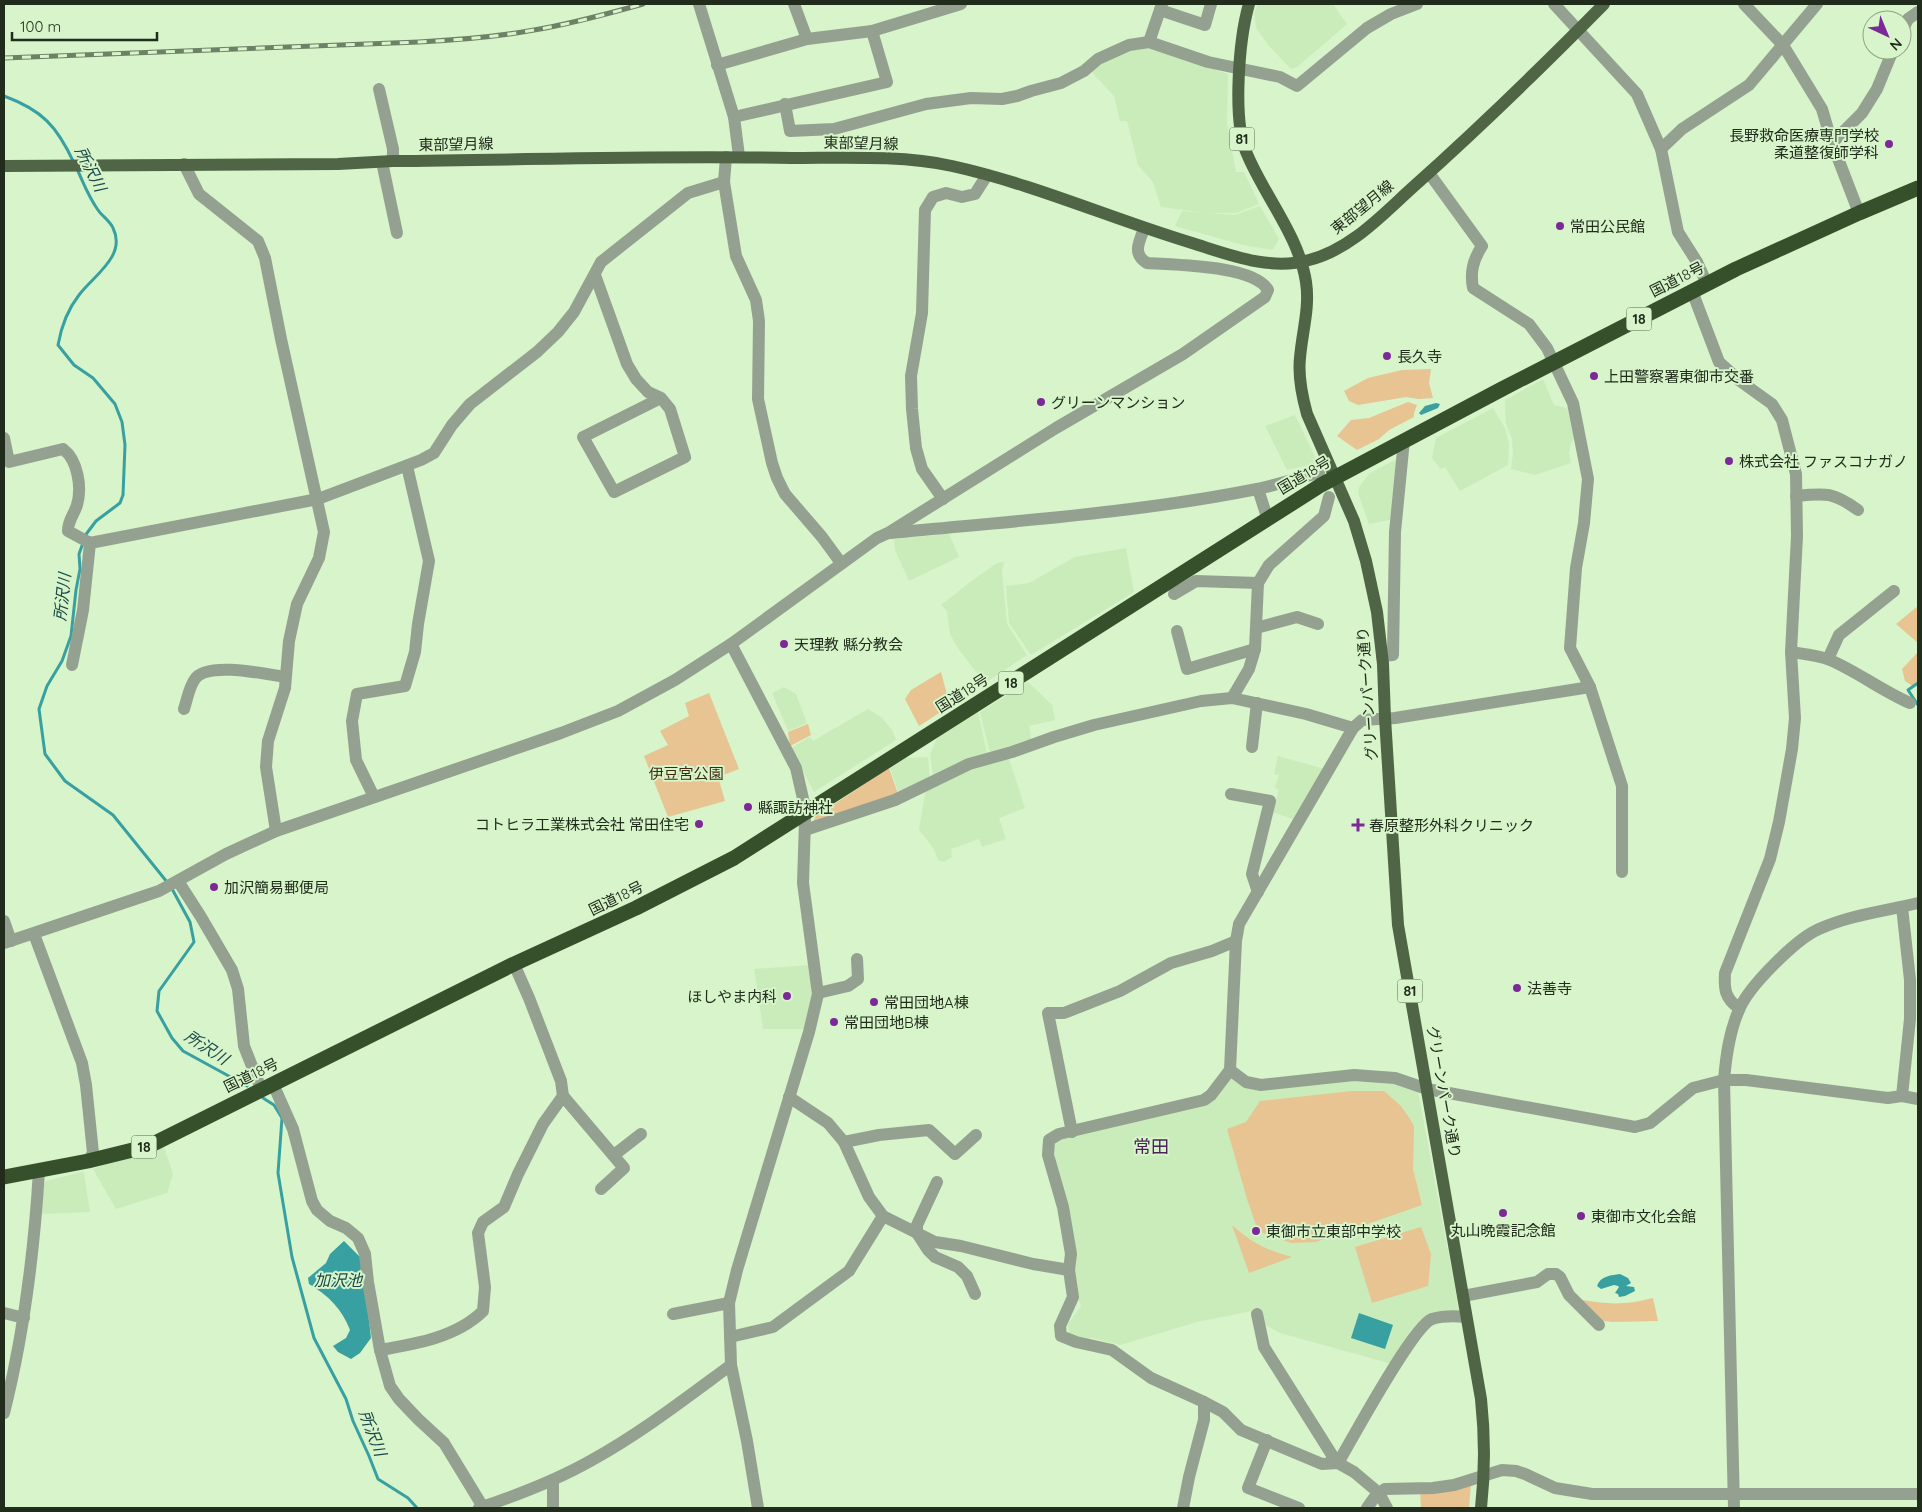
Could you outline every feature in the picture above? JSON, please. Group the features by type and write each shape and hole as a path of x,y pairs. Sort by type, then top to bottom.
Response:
{"highway":[{"name":"国道18号","path":"4,1177 39,1172 149,1146 514,964 652,900 734,858 1058,653 1268,517 1336,476 1692,291 1859,213 1918,188"}],"main road":[{"name":"81","path":"1249,4 1243,32 1240,70 1240,126 1242,143 1301,262 1308,300 1306,326 1300,356 1302,389 1308,414 1336,476"},
{"name":"東部望月線","path":"4,166 338,164 387,161 733,157 914,160 950,165 987,175 1051,195 1144,229 1252,261 1263,263 1301,262 1325,255 1353,239 1429,173 1604,4"},
{"name":"グリーンパーク通り","path":"1336,476 1363,549 1377,612 1383,664 1398,925 1483,1415 1484,1476 1480,1508"}],"street":[{"path":"699,4 734,117 733,157 724,182 736,256 756,300 759,321 758,399 772,463 786,494 841,563"},
{"path":"794,4 807,38"},
{"path":"717,65 807,38 872,31 961,4"},
{"path":"1149,42 1161,7 1205,24 1211,4"},
{"path":"785,104 790,132 834,129 926,104 971,98 1017,96 1031,90 1061,83 1084,72 1098,59 1129,45 1149,42 1208,62 1280,77 1297,86 1367,28 1391,14 1417,4"},
{"path":"1554,4 1638,94 1661,149 1678,232 1697,262 1707,284"},
{"path":"1744,4 1783,45 1822,109 1832,143 1859,213"},
{"path":"1661,149 1682,129 1749,85 1817,4"},
{"path":"734,117 887,82 872,31"},
{"path":"1832,143 1862,113 1877,89 1889,60"},
{"path":"379,89 393,149 387,161 398,233"},
{"path":"184,164 199,194 258,241 265,258 324,532 323,546 319,558 297,604 289,641 285,688 268,741 266,767 276,831"},
{"path":"1429,173 1482,246 1473,262 1471,278 1473,288 1529,324 1547,348 1573,403 1588,478 1584,523 1576,568 1570,648 1590,687 1622,786 1622,872"},
{"path":"943,499 922,470 916,448 912,409 911,376 922,313 925,210 933,197 946,193 962,198 975,194 987,175"},
{"path":"4,438 8,462 63,450 66,452 74,465 78,480 77,504 68,522 68,531 90,544 318,499 407,466 434,453 452,425 470,404 537,352 558,332 574,312 601,262 688,192 724,182"},
{"path":"4,921 8,942 159,890 226,854 276,831 561,733 618,711 675,680 732,644 877,538 1056,428 1183,354 1265,297 1268,290 1255,278 1219,268 1147,263 1140,258 1138,251 1144,229"},
{"path":"595,275 627,364 636,379 648,392 661,398 670,409 685,457 614,492 583,437 661,398"},
{"path":"1692,291 1719,362 1740,381 1772,404 1782,420 1796,474 1797,536 1791,652 1794,718 1792,749 1770,860 1725,973 1724,986 1727,997 1732,1004 1739,1008"},
{"path":"1382,656 1393,656 1395,532 1404,440"},
{"path":"374,797 356,760 352,721 357,694 405,686 415,652 429,561 407,466"},
{"path":"888,533 1088,513 1188,500 1258,489 1319,473"},
{"path":"1258,489 1268,517"},
{"path":"1796,496 1825,494 1842,499 1858,510"},
{"path":"1232,698 1249,669 1255,649 1258,583 1269,565 1324,516 1329,497"},
{"path":"72,665 83,610 90,544"},
{"path":"1174,594 1196,581 1258,583"},
{"path":"1828,659 1839,635 1894,591"},
{"path":"1377,612 1393,609"},
{"path":"1256,628 1296,617 1318,624"},
{"path":"1177,631 1187,668 1255,649"},
{"path":"732,644 796,768 805,813 803,883 818,993 809,1032 737,1270 729,1304 731,1365 747,1441 758,1508"},
{"path":"1791,652 1828,659 1910,703"},
{"path":"184,709 194,680 201,673 212,670 240,671 285,677"},
{"path":"1387,1508 1379,1493 1354,1472 1335,1463 1322,1464 1241,1430 1223,1412 1151,1378 1112,1350 1076,1342 1061,1336 1060,1326 1073,1296 1069,1270 1071,1254 1063,1207 1048,1156 1050,1140 1059,1134 1204,1100 1211,1095 1230,1070 1236,941 1239,924 1353,728 1362,720 1395,718 1590,687"},
{"path":"805,830 895,800 969,764 1094,725 1174,707 1232,698 1322,718 1353,728"},
{"path":"1252,747 1256,703"},
{"path":"1231,794 1270,802 1252,874 1258,892"},
{"path":"178,881 202,917 232,970 238,989 244,1046 293,1129 312,1202 317,1210 330,1222 346,1228 358,1238 365,1254 380,1350 390,1386 399,1400 444,1443 481,1508 553,1480 592,1460 624,1440 731,1365"},
{"path":"1734,1508 1724,1080 1731,1035 1739,1008 1764,974 1790,949 1817,930 1857,916 1918,903"},
{"path":"1902,907 1910,980 1910,1019 1902,1096"},
{"path":"34,934 82,1064 93,1152 88,1161"},
{"path":"1072,1132 1048,1014 1064,1013 1120,991 1171,963 1212,951 1236,941"},
{"path":"818,993 848,986 858,979 858,959"},
{"path":"514,964 561,1081 563,1096 624,1168 601,1189"},
{"path":"1230,1070 1246,1082 1261,1085 1354,1075 1396,1078 1427,1089 1635,1127 1650,1123 1694,1088 1724,1080 1746,1080 1888,1098 1902,1096 1918,1099"},
{"path":"380,1350 411,1345 452,1331 472,1321 483,1311 485,1287 478,1233 483,1222 504,1207 543,1124 563,1096"},
{"path":"789,1097 828,1123 844,1142 868,1197 883,1216 935,1242 962,1246 1033,1264 1069,1270"},
{"path":"844,1142 879,1135 929,1130 955,1154 976,1135"},
{"path":"614,1155 641,1134"},
{"path":"4,1413 24,1318 39,1172"},
{"path":"937,1182 917,1225 917,1233 935,1257 958,1267 968,1276 975,1294"},
{"path":"730,1337 774,1326 848,1271 883,1216"},
{"path":"1463,1296 1537,1282 1548,1274 1556,1274 1560,1277 1569,1295 1599,1325"},
{"path":"673,1314 729,1304"},
{"path":"4,1314 24,1318"},
{"path":"1257,1314 1264,1347 1332,1455 1335,1463"},
{"path":"1335,1463 1403,1351 1422,1326 1431,1319 1466,1317"},
{"path":"1184,1508 1189,1478 1204,1420 1204,1402"},
{"path":"1267,1440 1248,1488 1299,1508"},
{"path":"1367,1508 1374,1498 1385,1489 1433,1488 1454,1485 1502,1470 1516,1471 1555,1488 1585,1494 1918,1494"},
{"path":"553,1480 553,1508"}],"shaded area":[{"path":"1258,4 1333,4 1347,24 1297,67 1291,69 1269,46 1256,28 1254,13"},
{"path":"1151,48 1228,74 1227,123 1236,172 1244,172 1259,204 1236,213 1206,213 1161,207 1153,182 1138,165 1127,121 1120,121 1114,96 1090,70 1129,50"},
{"path":"1260,206 1279,239 1273,250 1243,245 1175,226 1182,211 1235,215"},
{"path":"1543,379 1554,405 1567,408 1576,435 1571,443 1569,453 1571,463 1535,475 1511,469 1512,439 1506,424 1505,400"},
{"path":"1493,408 1505,428 1509,444 1508,465 1460,491 1445,467 1441,469 1432,458 1436,438"},
{"path":"1295,415 1318,463 1287,470 1265,426"},
{"path":"1397,459 1399,462 1390,520 1369,524 1358,493 1359,487 1370,473"},
{"path":"949,534 959,557 909,581 895,550 894,539"},
{"path":"1126,548 1134,592 1031,655 1009,623 1006,586 1029,583 1075,557"},
{"path":"1004,562 1002,573 1007,624 1027,655 985,683 957,647 950,634 947,611 941,605 997,563"},
{"path":"1028,682 1052,705 1055,720 1029,726 1032,742 990,753 980,712"},
{"path":"784,687 796,694 807,723 788,731 772,693"},
{"path":"868,709 882,718 892,730 896,740 814,792 791,748 810,737 813,741"},
{"path":"978,712 987,754 933,776 930,755 937,738"},
{"path":"1008,756 1025,808 999,818 1006,839 982,847 979,839 951,849 952,857 943,862 938,860 934,849 919,830 926,788 970,768"},
{"path":"1278,756 1325,769 1295,820 1273,812 1279,790 1275,788 1279,775 1274,774"},
{"path":"928,757 930,779 899,794 890,768 906,758"},
{"path":"810,965 812,1004 803,1029 763,1029 754,969"},
{"name":"東御市立東部中学校","path":"1230,1070 1245,1082 1354,1075 1417,1086 1460,1315 1431,1318 1392,1364 1280,1333 1255,1319 1252,1311 1197,1322 1120,1345 1092,1338 1076,1342 1069,1336 1068,1324 1081,1306 1069,1270 1049,1140 1204,1100"},
{"path":"163,1144 173,1174 167,1193 116,1209 93,1169"},
{"path":"84,1173 90,1212 40,1214 46,1181"}],"green space":[{"path":"1431,369 1429,383 1433,398 1418,399 1406,397 1358,405 1349,401 1344,391 1368,378 1402,370"},
{"path":"1408,402 1417,405 1414,417 1389,430 1379,439 1357,450 1337,436 1351,420 1369,418"},
{"path":"1918,606 1918,643 1896,624"},
{"path":"1918,652 1918,685 1914,687 1905,681 1902,669"},
{"path":"941,672 950,706 919,726 905,699 911,690"},
{"name":"伊豆宮公園","path":"709,693 739,769 718,777 725,801 668,817 644,756 668,745 660,731 689,716 685,703"},
{"path":"808,724 811,735 790,746 788,732"},
{"path":"889,768 898,794 813,823 815,817"},
{"path":"1352,1091 1384,1091 1401,1106 1408,1116 1414,1126 1413,1169 1422,1205 1316,1242 1291,1243 1258,1231 1227,1129 1246,1122 1260,1101"},
{"path":"1232,1225 1246,1237 1260,1245 1274,1252 1292,1257 1249,1273"},
{"path":"1421,1227 1431,1254 1428,1286 1372,1303 1355,1247"},
{"path":"1653,1298 1658,1321 1612,1322 1597,1320 1576,1299 1614,1303"},
{"path":"1471,1484 1469,1508 1421,1508 1420,1491"}],"water":[{"path":"1436,403 1440,404 1438,408 1421,415 1419,413 1425,406"},
{"name":"加沢池","path":"344,1241 362,1259 361,1269 357,1275 366,1293 371,1338 360,1353 351,1359 338,1352 333,1346 346,1338 350,1330 347,1322 323,1293 309,1284 308,1278 326,1263 330,1254"},
{"path":"1620,1274 1628,1278 1631,1283 1626,1286 1634,1287 1635,1291 1619,1297 1615,1293 1618,1286 1614,1285 1601,1289 1597,1286 1603,1278"},
{"path":"1359,1313 1393,1325 1385,1349 1351,1338"}],"waterway":[{"name":"所沢川","path":"4,96 29,107 47,121 61,139 74,163"},
{"name":"所沢川","path":"77,169 95,205 113,228 116,248 106,265 79,295 68,312 58,345 74,365 93,378 115,404 122,422 125,445 123,495 120,503 96,521 84,537"},
{"name":"所沢川","path":"83,543 79,554 80,569 71,636 62,661 47,686 39,709 45,754 65,781 113,815 167,882"},
{"path":"1918,683 1908,690 1918,705"},
{"name":"所沢川","path":"171,887 190,922 194,942 159,991 157,1011 172,1038 183,1051 247,1086"},
{"name":"所沢川","path":"263,1098 274,1105 282,1118 278,1173 292,1257 314,1338 346,1399 353,1421 378,1479 408,1498 417,1508"}],"railway":[{"path":"4,58 462,39 548,28 643,4"}],"place":[{"name":"長野救命医療専門学校 柔道整復師学科","path":"1889,144"},
{"name":"常田公民館","path":"1560,226"},
{"name":"長久寺","path":"1387,356"},
{"name":"上田警察署東御市交番","path":"1594,376"},
{"name":"グリーンマンション","path":"1041,402"},
{"name":"株式会社 ファスコナガノ","path":"1729,461"},
{"name":"天理教 縣分教会","path":"784,644"},
{"name":"縣諏訪神社","path":"748,807"},
{"name":"コトヒラ工業株式会社 常田住宅","path":"699,824"},
{"name":"春原整形外科クリニック","path":"1358,825"},
{"name":"加沢簡易郵便局","path":"214,887"},
{"name":"法善寺","path":"1517,988"},
{"name":"ほしやま内科","path":"787,996"},
{"name":"常田団地A棟","path":"874,1002"},
{"name":"常田団地B棟","path":"834,1022"},
{"name":"丸山晩霞記念館","path":"1503,1213"},
{"name":"東御市文化会館","path":"1581,1216"},
{"name":"東御市立東部中学校","path":"1256,1231"}],"district":[{"name":"常田","path":"1151,1146"}]}
